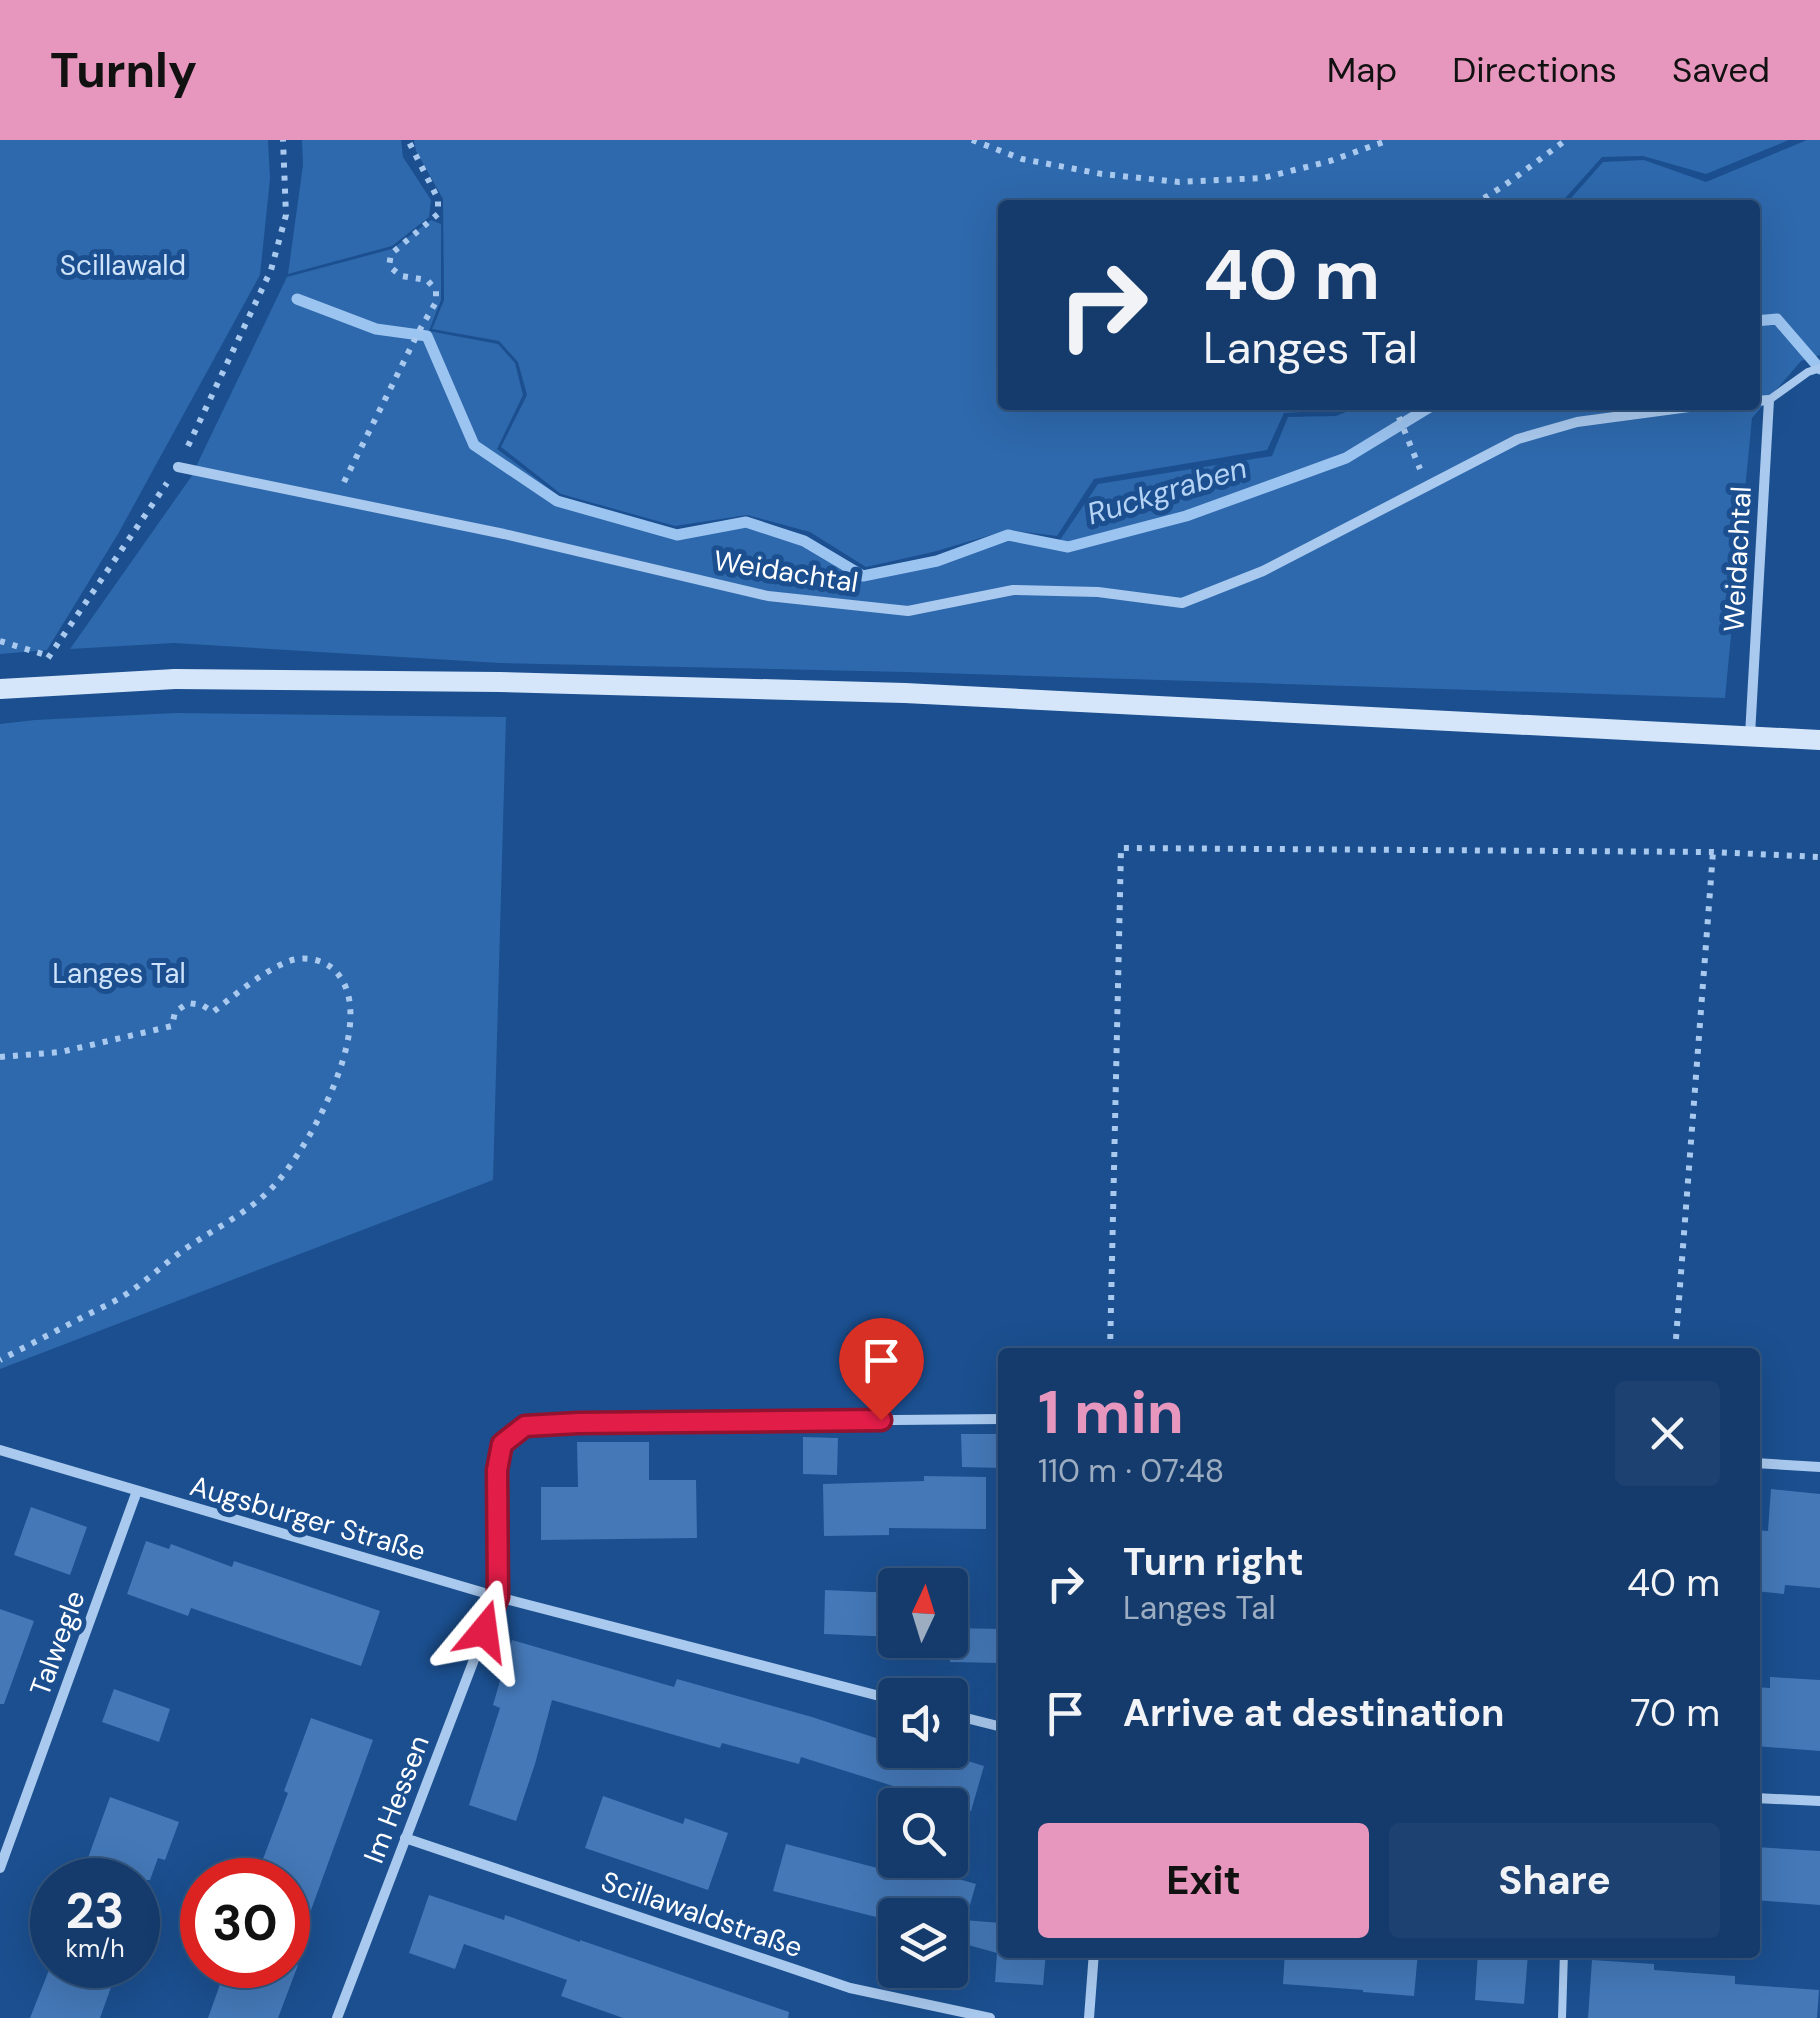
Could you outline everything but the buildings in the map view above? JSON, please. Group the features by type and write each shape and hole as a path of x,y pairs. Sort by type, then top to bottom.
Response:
{"main road":[{"path":"0,690 175,679 499,682 904,694 1820,740"}],"street":[{"name":"Weidachtal","path":"1750,735 1769,400"},
{"path":"1760,401 1769,400"},
{"name":"Weidachtal","path":"178,468 504,534 768,596 908,611 1014,590 1098,592 1182,603 1263,571 1518,440 1577,422 1667,410"},
{"path":"498,1597 497,1470 502,1444 525,1426 998,1419"},
{"name":"Augsburger Straße","path":"0,1450 498,1597 878,1696"},
{"path":"1760,1463 1820,1467"},
{"name":"Talwegle","path":"0,1868 137,1490"},
{"name":"Im Hessen","path":"336,2018 498,1597"},
{"path":"968,1719 998,1727"},
{"path":"1760,1798 1820,1802"},
{"name":"Scillawaldstraße","path":"405,1838 850,1988 990,2018"},
{"path":"1089,2018 1094,1958"}],"lane":[{"path":"1769,400 1820,368"},
{"path":"1562,2018 1564,1958"}],"path":[{"path":"0,641 49,656 178,468 271,270 286,215 283,140"},
{"path":"334,501 436,302 436,290 427,280 401,276 390,266 391,254 438,214 438,199 408,140"},
{"path":"972,140 1022,160 1179,182 1263,178 1330,161 1388,140"},
{"path":"1481,200 1566,140"},
{"path":"1396,410 1428,488"},
{"path":"1110,1348 1122,848 1713,852 1820,857"},
{"path":"1675,1348 1713,852"},
{"path":"0,1057 60,1052 172,1026 174,1012 188,1003 213,1012 266,974 304,958 334,970 350,997 348,1040 328,1098 298,1154 278,1181 225,1226 188,1246 127,1294 0,1360"}],"green space":[{"name":"Scillawald","path":"0,140 268,140 270,179 260,275 118,534 47,650 0,654"},
{"path":"302,140 401,140 403,157 431,200 429,217 392,246 288,274 303,165"},
{"path":"414,140 1789,140 1706,174 1643,156 1602,157 1563,200 998,200 998,410 1335,410 1284,413 1267,450 1094,479 1057,536 1008,530 866,567 810,532 747,515 675,526 561,494 501,447 527,395 518,362 499,341 432,329 444,300 443,199 416,151"},
{"path":"1807,140 1820,140 1820,355 1801,361 1760,409 1760,200 1569,200 1603,162 1644,160 1706,182"},
{"path":"431,220 441,224 441,300 429,331 498,344 515,363 523,395 497,449 559,496 677,529 747,518 807,536 864,571 934,557 1008,533 1060,540 1098,484 1272,456 1288,417 1336,416 1351,410 1759,410 1752,418 1725,698 499,663 174,643 70,649 191,477 287,277 392,249"},
{"name":"Langes Tal","path":"176,713 506,717 493,1180 0,1369 0,724"}],"waterway":[{"name":"Ruckgraben","path":"297,299 376,329 427,336 474,445 557,501 677,535 746,522 804,541 863,576 937,561 1008,535 1068,547 1186,516 1346,458 1425,410"},
{"name":"Ruckgraben","path":"1760,321 1777,319 1820,369"}],"route":[{"path":"484,1631 498,1597 497,1470 502,1444 525,1426 881,1420"}]}
